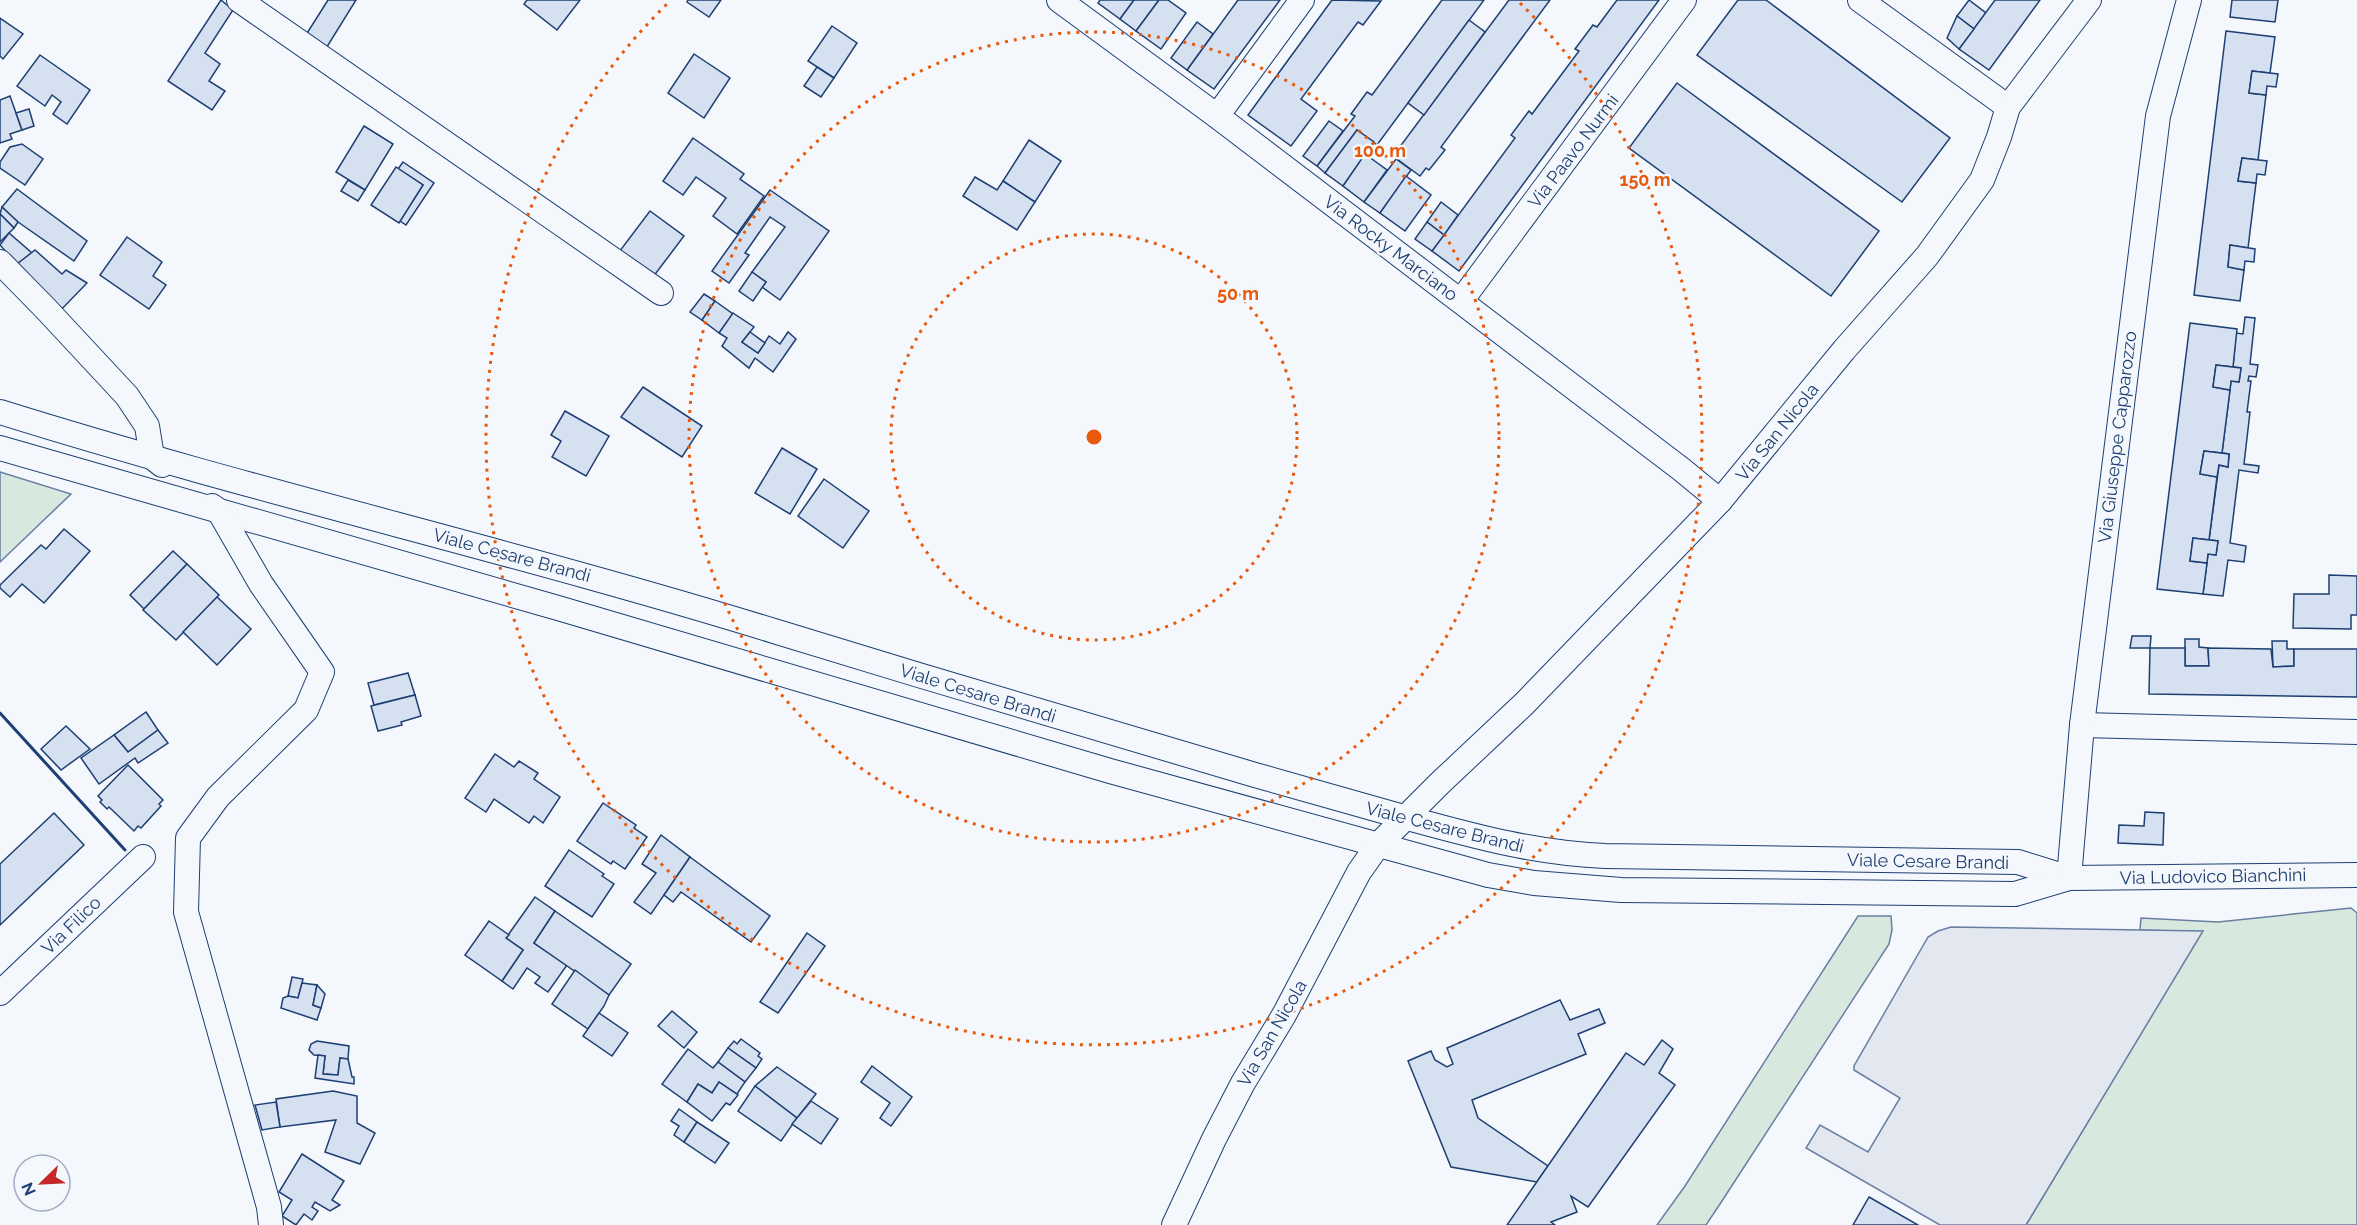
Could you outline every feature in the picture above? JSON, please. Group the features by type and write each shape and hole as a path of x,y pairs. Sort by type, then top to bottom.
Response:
{"street":[{"path":"239,0 661,293"},
{"name":"Via Rocky Marciano","path":"1059,0 1217,116 1682,469 1720,501"},
{"path":"1217,116 1302,0"},
{"name":"Via Paavo Nurmi","path":"1461,301 1684,0"},
{"path":"1860,0 2008,107"},
{"name":"Via Giuseppe Capparozzo","path":"2069,878 2082,725 2158,116 2189,0"},
{"name":"Via San Nicola","path":"1174,1225 1209,1149 1244,1083 1284,1015 1359,872 1378,845 1404,817 1524,704 1720,501 1844,350 1927,256 1982,180 2000,137 2008,107 2086,1"},
{"path":"0,262 127,396 147,426 153,458 219,511 261,584 322,672 306,710 218,797 188,838 186,912 269,1207 271,1225"},
{"name":"Viale Cesare Brandi","path":"0,412 153,458 609,581 944,684 1448,830 1522,848 1564,854 2018,862 2069,878"},
{"name":"Viale Cesare Brandi","path":"0,448 592,618 1110,771 1378,845 1534,884 1621,891 2015,894 2069,878"},
{"path":"2082,725 2357,732"},
{"name":"Via Filico","path":"0,993 143,857"},
{"name":"Via Ludovico Bianchini","path":"2069,878 2357,874"}],"shaded area":[{"path":"0,472 71,494 0,562"},
{"path":"2351,908 2357,913 2357,1225 2026,1225 2202,932 2140,930 2141,918 2218,922"},
{"path":"1858,916 1891,916 1892,930 1889,944 1720,1204 1706,1225 1657,1225 1685,1186"},
{"path":"1951,927 2203,931 2026,1225 1940,1225 1806,1148 1820,1125 1868,1152 1900,1098 1854,1070 1854,1066 1928,937"}],"building":[{"path":"221,0 233,10 205,53 220,64 209,81 225,91 212,110 168,81"},
{"path":"328,0 356,0 325,50 304,38"},
{"path":"527,0 580,0 557,30 524,4"},
{"path":"688,0 721,0 709,17 687,2"},
{"path":"1100,0 1134,0 1120,19 1098,3"},
{"path":"1134,0 1159,0 1136,31 1120,19"},
{"path":"1159,0 1168,0 1186,13 1161,49 1136,31"},
{"path":"1238,0 1280,0 1214,89 1187,70"},
{"path":"1332,0 1381,1 1363,25 1358,22 1301,99 1317,111 1291,146 1248,115"},
{"path":"1442,0 1484,0 1377,145 1357,130 1325,173 1317,166 1355,116 1351,114 1367,92 1372,95"},
{"path":"1509,0 1550,0 1441,147 1445,150 1429,170 1426,168 1420,176 1393,156"},
{"path":"1617,0 1659,0 1459,271 1432,251 1515,138 1511,135 1529,111 1532,114 1579,51 1575,49 1593,25 1597,27"},
{"path":"1738,0 1766,0 1950,138 1902,202 1697,55"},
{"path":"1969,0 1986,13 1974,29 1957,16"},
{"path":"1995,0 2040,0 1989,70 1959,49"},
{"path":"2232,0 2278,0 2275,22 2230,17"},
{"path":"1957,16 1974,29 1959,49 1947,38"},
{"path":"0,18 23,34 3,59 0,56"},
{"path":"1469,20 1485,32 1424,115 1408,103"},
{"path":"1197,22 1213,34 1187,70 1171,58"},
{"path":"832,26 857,43 834,78 808,61"},
{"path":"2226,31 2275,37 2270,73 2252,71 2249,93 2266,95 2258,160 2242,158 2238,181 2256,183 2248,248 2230,245 2228,267 2244,270 2240,301 2194,295"},
{"path":"694,54 730,78 704,118 668,93"},
{"path":"40,55 90,90 67,124 53,114 61,102 52,95 45,106 17,86"},
{"path":"817,67 834,78 821,97 804,86"},
{"path":"2252,71 2278,74 2276,87 2267,86 2266,95 2249,93"},
{"path":"1677,83 1879,231 1831,296 1629,148"},
{"path":"10,96 22,130 10,134 12,139 0,143 0,100"},
{"path":"29,109 34,126 22,130 16,113"},
{"path":"1329,121 1343,131 1317,166 1303,156"},
{"path":"364,126 393,144 365,190 336,172"},
{"path":"1357,130 1374,142 1343,186 1325,173"},
{"path":"693,138 744,174 740,179 764,196 737,234 713,216 726,198 696,177 683,195 663,181"},
{"path":"1029,140 1061,161 1035,202 1003,181"},
{"path":"22,144 43,159 25,185 0,168 0,162 10,147"},
{"path":"1365,154 1387,170 1364,202 1343,186"},
{"path":"2242,158 2267,161 2265,175 2257,174 2256,183 2238,181"},
{"path":"1396,159 1411,170 1380,213 1364,202"},
{"path":"403,162 434,183 406,225 400,221 423,185 398,169"},
{"path":"396,167 423,185 399,223 371,205"},
{"path":"1406,176 1431,195 1405,231 1380,213"},
{"path":"975,177 997,190 1003,181 1035,202 1017,230 963,196"},
{"path":"348,180 365,190 358,201 341,191"},
{"path":"17,189 87,241 74,261 18,222 2,207"},
{"path":"770,190 829,231 780,300 762,287 766,282 752,272 785,227 770,217 745,253 749,255 729,283 712,271"},
{"path":"1441,202 1458,215 1444,235 1427,222"},
{"path":"2,207 18,222 14,228 0,214"},
{"path":"650,211 684,236 653,277 619,252"},
{"path":"0,214 14,228 0,242"},
{"path":"1427,222 1444,235 1432,251 1415,239"},
{"path":"9,233 32,253 17,264 0,245"},
{"path":"127,237 162,262 153,276 166,285 149,309 100,275"},
{"path":"2230,245 2255,249 2254,262 2245,261 2244,270 2228,267"},
{"path":"35,250 62,274 66,270 87,283 58,313 17,264"},
{"path":"752,272 766,282 753,301 739,291"},
{"path":"704,294 715,301 702,320 690,312"},
{"path":"715,301 733,314 719,333 702,320"},
{"path":"733,313 754,327 742,342 758,353 769,336 780,344 788,332 796,339 773,372 755,358 749,368 722,346 727,338 719,333"},
{"path":"2245,317 2255,318 2250,364 2258,365 2256,377 2249,376 2248,381 2251,381 2247,412 2250,412 2244,464 2259,466 2258,473 2239,470 2230,543 2246,546 2244,562 2228,560 2223,596 2203,594 2208,554 2216,555 2218,541 2209,540 2219,465 2228,467 2229,454 2222,453 2231,381 2239,382 2241,368 2233,367 2236,333 2243,334"},
{"path":"2190,323 2237,329 2233,367 2216,365 2213,387 2230,390 2222,453 2204,451 2200,474 2217,477 2209,540 2193,538 2190,561 2207,563 2203,594 2157,589"},
{"path":"750,332 765,343 758,353 742,342"},
{"path":"2216,365 2241,368 2239,382 2231,381 2230,390 2213,387"},
{"path":"643,387 702,426 682,457 621,417"},
{"path":"565,411 609,436 586,476 552,457 561,441 551,435"},
{"path":"782,448 817,469 790,514 755,493"},
{"path":"2204,451 2229,454 2228,467 2219,465 2217,477 2200,474"},
{"path":"824,479 869,511 843,548 798,516"},
{"path":"64,529 90,551 44,603 22,584 10,597 0,588 0,585 41,545 46,549"},
{"path":"2193,538 2218,541 2216,555 2208,554 2207,563 2190,561"},
{"path":"173,551 187,564 144,609 130,595"},
{"path":"187,564 219,595 176,640 143,610"},
{"path":"2329,575 2357,576 2357,615 2351,615 2351,629 2293,628 2294,594 2329,594"},
{"path":"217,597 251,629 217,665 183,632"},
{"path":"2132,636 2151,636 2150,648 2130,648"},
{"path":"2185,639 2199,639 2199,647 2208,648 2209,666 2185,666"},
{"path":"2272,641 2287,641 2287,649 2294,649 2294,666 2273,667"},
{"path":"2150,648 2185,648 2185,666 2209,666 2208,648 2271,649 2273,667 2294,666 2294,649 2357,649 2357,697 2149,694"},
{"path":"408,673 415,695 374,705 368,683"},
{"path":"415,695 421,716 401,722 402,725 378,731 371,706"},
{"path":"146,712 158,730 128,752 114,735"},
{"path":"66,726 90,749 61,770 41,749"},
{"path":"158,730 168,743 138,763 135,758 99,784 81,758 114,735 128,752"},
{"path":"495,754 514,767 519,761 538,773 534,779 560,797 543,823 534,816 529,823 494,799 486,812 465,798"},
{"path":"128,765 163,800 159,804 161,806 141,828 138,826 134,831 109,807 107,809 98,796"},
{"path":"603,803 636,825 634,828 647,837 625,869 613,861 611,864 577,841"},
{"path":"2145,812 2164,813 2163,845 2118,843 2119,825 2144,826"},
{"path":"54,813 84,845 0,925 0,864"},
{"path":"661,835 690,857 651,914 634,902 656,873 642,864"},
{"path":"569,850 604,874 602,876 614,884 592,917 545,886"},
{"path":"690,857 770,916 751,942 681,892 673,902 664,895"},
{"path":"535,897 555,911 534,943 567,965 548,992 535,983 540,977 527,968 513,989 502,981 523,950 506,938"},
{"path":"555,911 631,964 609,995 534,943"},
{"path":"489,921 509,935 506,938 523,950 502,981 465,955"},
{"path":"807,933 825,946 778,1013 760,1002"},
{"path":"575,970 609,995 588,1029 552,1004"},
{"path":"292,977 303,979 298,998 288,996"},
{"path":"302,983 317,985 313,1005 321,1008 317,1020 281,1008 283,998 288,996 298,998"},
{"path":"317,985 325,994 321,1008 313,1005"},
{"path":"1560,1000 1570,1020 1599,1009 1605,1023 1578,1034 1586,1054 1472,1100 1478,1118 1548,1166 1537,1182 1451,1167 1408,1061 1431,1051 1435,1060 1447,1067 1453,1064 1447,1048"},
{"path":"672,1011 697,1032 684,1048 658,1026"},
{"path":"599,1013 628,1033 612,1056 583,1036"},
{"path":"741,1039 760,1053 758,1056 762,1059 756,1068 728,1048 734,1041 737,1044"},
{"path":"1662,1040 1673,1049 1659,1073 1675,1085 1588,1207 1571,1196 1577,1212 1551,1222 1555,1225 1507,1225 1626,1053 1644,1065"},
{"path":"317,1041 349,1046 348,1059 340,1058 338,1075 323,1074 325,1056 314,1055 309,1050 311,1044"},
{"path":"728,1048 756,1068 745,1082 718,1062"},
{"path":"688,1049 713,1068 718,1062 745,1082 737,1094 719,1082 712,1093 698,1084 687,1102 662,1084"},
{"path":"318,1055 325,1056 323,1074 338,1075 340,1058 348,1059 354,1084 315,1078"},
{"path":"872,1066 912,1097 891,1126 880,1118 890,1103 861,1082"},
{"path":"777,1067 816,1094 797,1118 755,1086"},
{"path":"719,1082 738,1095 730,1105 726,1103 712,1121 687,1102 698,1084 712,1093"},
{"path":"755,1086 797,1118 781,1141 738,1111"},
{"path":"333,1091 357,1096 357,1123 375,1133 360,1164 325,1152 336,1120 280,1127 276,1099"},
{"path":"811,1101 838,1119 821,1144 792,1124"},
{"path":"276,1102 280,1127 262,1130 255,1105"},
{"path":"679,1109 697,1122 684,1142 674,1135 679,1126 671,1121"},
{"path":"697,1122 729,1143 715,1163 684,1142"},
{"path":"302,1154 344,1181 332,1200 340,1205 330,1211 315,1202 312,1207 318,1211 312,1220 304,1214 296,1225 282,1216 292,1200 279,1192"},
{"path":"1869,1197 1918,1225 1853,1225"}],"wall":[{"path":"0,713 125,850"}]}
